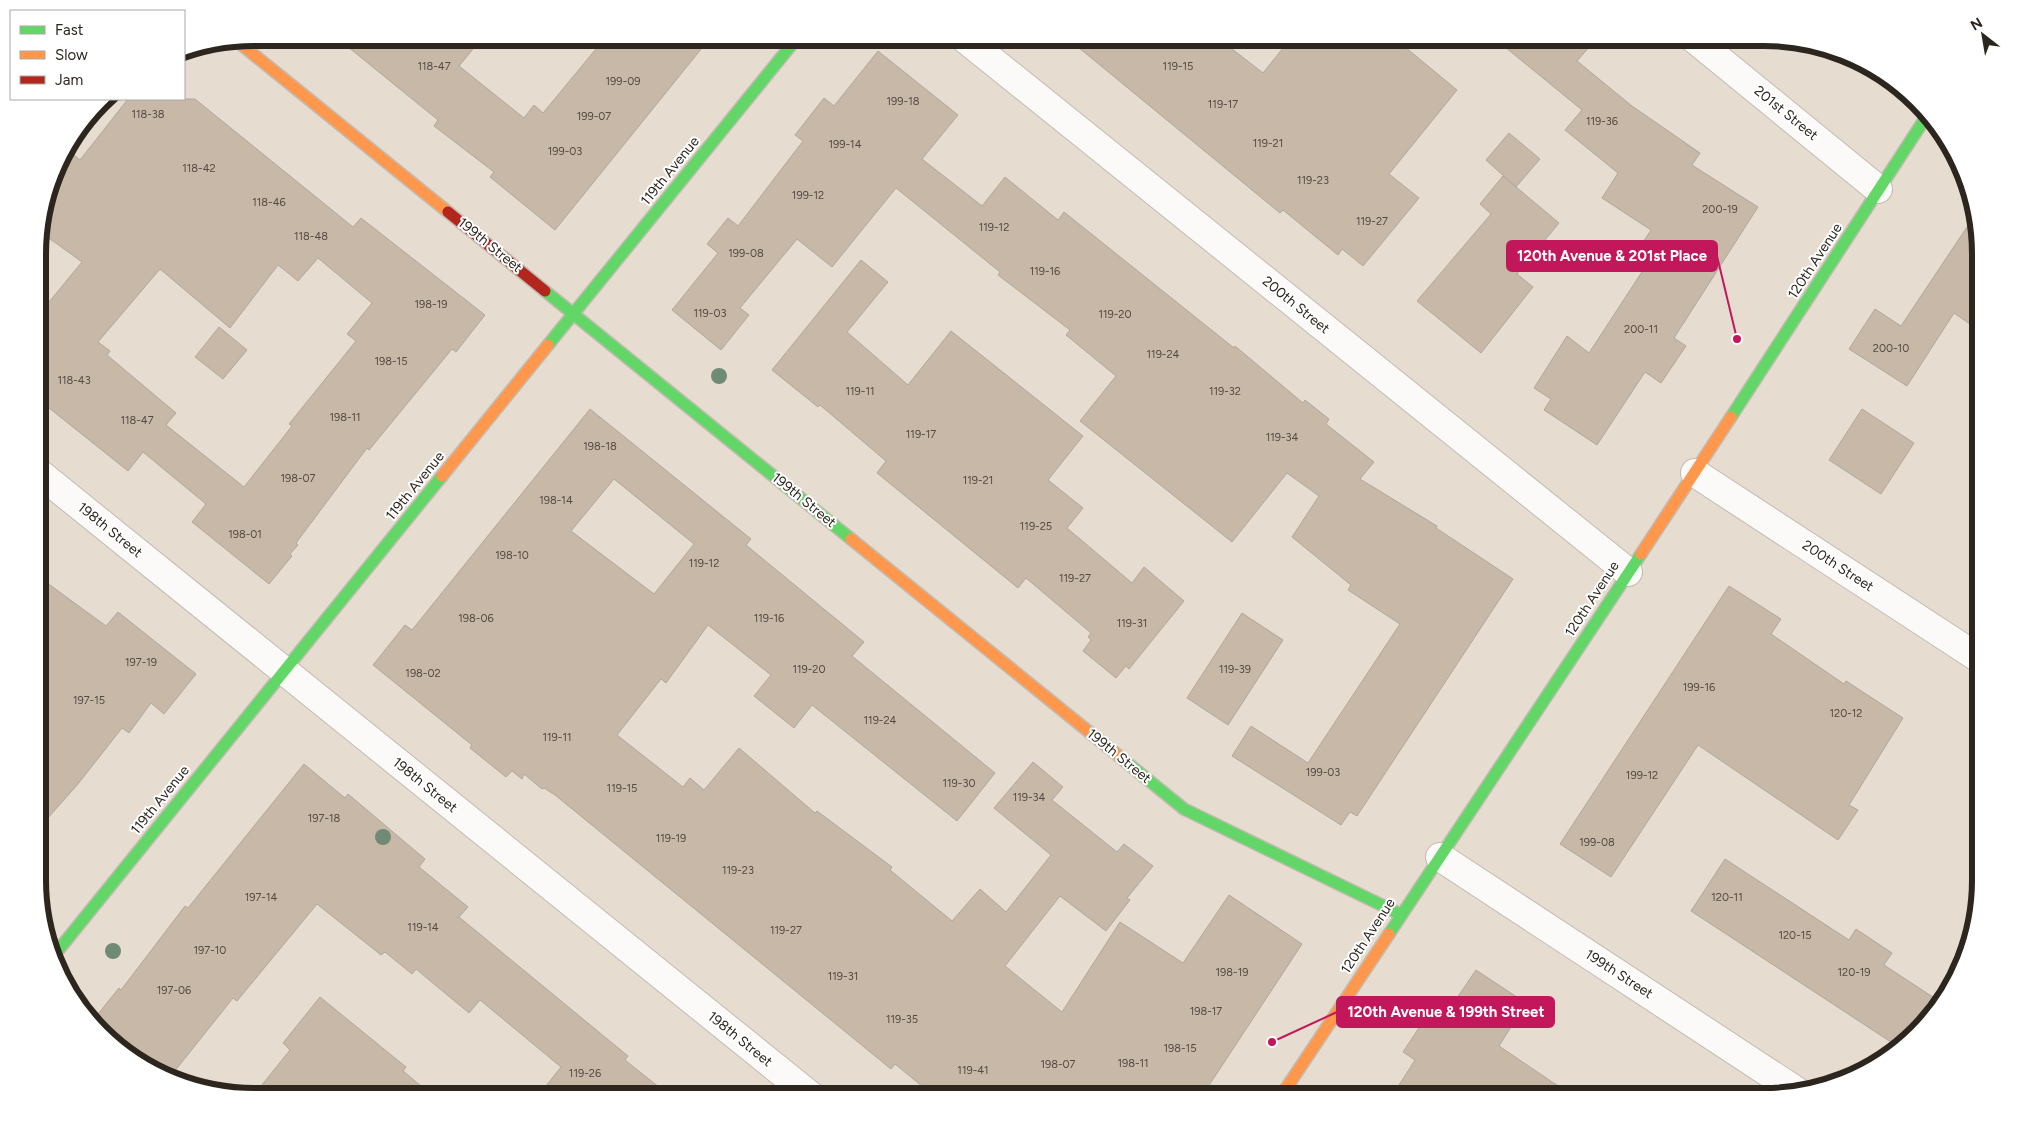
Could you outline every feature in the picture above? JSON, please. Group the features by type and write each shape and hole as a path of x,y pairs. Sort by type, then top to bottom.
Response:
{"street":[{"name":"119th Avenue","path":"58,949 791,46"},
{"name":"200th Street","path":"974,46 1628,572"},
{"name":"201st Street","path":"1703,46 1878,189"},
{"name":"199th Street","path":"244,47 1184,808 1400,914"},
{"name":"120th Avenue","path":"1287,1088 1400,914 1440,857 1695,473 1923,121"},
{"name":"200th Street","path":"1695,473 1972,654"},
{"name":"198th Street","path":"46,479 801,1088"},
{"name":"199th Street","path":"1440,857 1789,1086"}],"building":[{"path":"347,46 475,46 459,66 524,118 534,105 543,113 598,46 704,46 555,230 490,177 494,172 434,126 438,120"},
{"path":"1077,46 1228,46 1263,73 1285,46 1404,46 1457,90 1389,174 1419,198 1363,266 1342,249 1338,255 1283,210 1280,213"},
{"path":"1504,46 1590,46 1577,61 1632,106 1700,153 1692,165 1758,207 1674,338 1686,346 1661,383 1645,372 1597,445 1544,410 1551,399 1534,388 1567,336 1589,353 1651,258 1638,250 1651,230 1602,198 1618,173 1565,130 1582,110"},
{"path":"878,51 958,115 922,159 982,206 1005,177 1058,220 1064,212 1234,348 1235,346 1303,403 1305,400 1329,419 1326,424 1374,462 1360,479 1437,526 1436,528 1513,579 1357,816 1350,812 1341,825 1232,756 1251,726 1308,763 1400,624 1348,590 1351,585 1292,537 1319,496 1287,473 1232,542 1080,421 1116,376 1066,335 1070,330 998,275 1000,272 896,188 832,267 797,239 740,308 749,315 721,350 672,310 718,253 707,244 728,218 738,226 803,141 795,135 824,98 834,106"},
{"path":"195,99 353,227 361,218 485,315 456,352 452,349 369,450 367,448 296,543 298,545 290,554 292,556 269,584 192,522 206,504 143,452 128,471 46,406 46,306 82,262 47,237 53,201 72,153 80,160 127,100","holes":["318,258 372,303 347,334 356,341 289,424 292,426 244,487 166,425 176,413 107,355 110,351 98,342 160,269 230,328 278,265 298,281"]},
{"path":"1509,133 1540,159 1516,187 1486,160"},
{"path":"1503,176 1559,223 1517,274 1533,287 1481,353 1417,301 1491,214 1480,204"},
{"path":"1969,223 1972,255 1972,325 1954,313 1907,386 1849,349 1875,309 1901,326"},
{"path":"861,260 888,282 847,332 908,385 951,331 1083,436 1048,480 1083,508 1067,528 1132,583 1144,567 1184,601 1129,669 1126,666 1116,678 1083,651 1091,640 1088,637 1091,633 1026,578 1018,588 877,473 886,461 820,405 818,407 772,370"},
{"path":"219,327 247,350 223,379 195,357"},
{"path":"590,409 751,539 746,545 864,642 852,656 995,773 957,821 812,705 794,728 754,696 771,675 708,625 666,683 661,679 617,735 683,787 690,778 704,790 739,748 815,813 817,811 892,867 890,870 952,921 980,889 1006,912 1051,855 994,808 1033,762 1063,787 1052,800 1117,852 1124,844 1153,866 1127,898 1130,900 1106,931 1060,896 1005,966 1062,1012 1120,922 1183,963 1229,895 1302,944 1207,1088 924,1088 895,1064 891,1069 555,795 544,788 542,789 524,774 522,779 512,771 506,777 470,748 472,745 373,665 405,625 412,630","holes":["614,479 694,544 654,594 571,531"]},
{"path":"1862,409 1914,443 1881,494 1829,460"},
{"path":"46,582 106,626 118,612 196,674 164,714 151,703 129,733 122,728 78,784 46,820"},
{"path":"1729,586 1781,619 1771,634 1844,684 1846,681 1903,718 1849,805 1858,810 1838,840 1698,745 1611,877 1560,844"},
{"path":"1242,613 1283,640 1228,725 1187,698"},
{"path":"304,764 345,798 348,794 425,859 419,867 468,907 459,917 628,1056 625,1060 660,1088 544,1088 561,1067 480,1000 469,1013 416,969 412,974 385,952 381,955 317,904 237,1001 233,998 174,1072 139,1053 117,1036 97,1016 119,988 121,990 185,906 188,908"},
{"path":"1725,859 1849,940 1856,929 1892,953 1884,965 1935,998 1911,1027 1892,1043 1691,911"},
{"path":"1476,970 1526,1003 1499,1046 1561,1088 1397,1088 1415,1060 1403,1052 1430,1011 1442,1020"},
{"path":"320,997 406,1067 403,1071 423,1088 259,1088 290,1050 283,1043"}],"traffic: fast":[{"path":"548,345 791,46"},
{"path":"1731,417 1923,121"},
{"path":"545,291 851,539"},
{"path":"59,950 442,476"},
{"path":"1389,934 1641,554"},
{"path":"1120,757 1184,809 1400,914"}],"traffic: slow":[{"path":"244,47 448,212"},
{"path":"442,476 548,345"},
{"path":"1641,554 1731,417"},
{"path":"851,539 1120,757"},
{"path":"1286,1088 1389,934"}],"traffic: jam":[{"path":"448,212 545,291"}],"place":[{"name":"120th Avenue & 201st Place","path":"1737,339"},
{"name":"120th Avenue & 199th Street","path":"1272,1042"}]}
